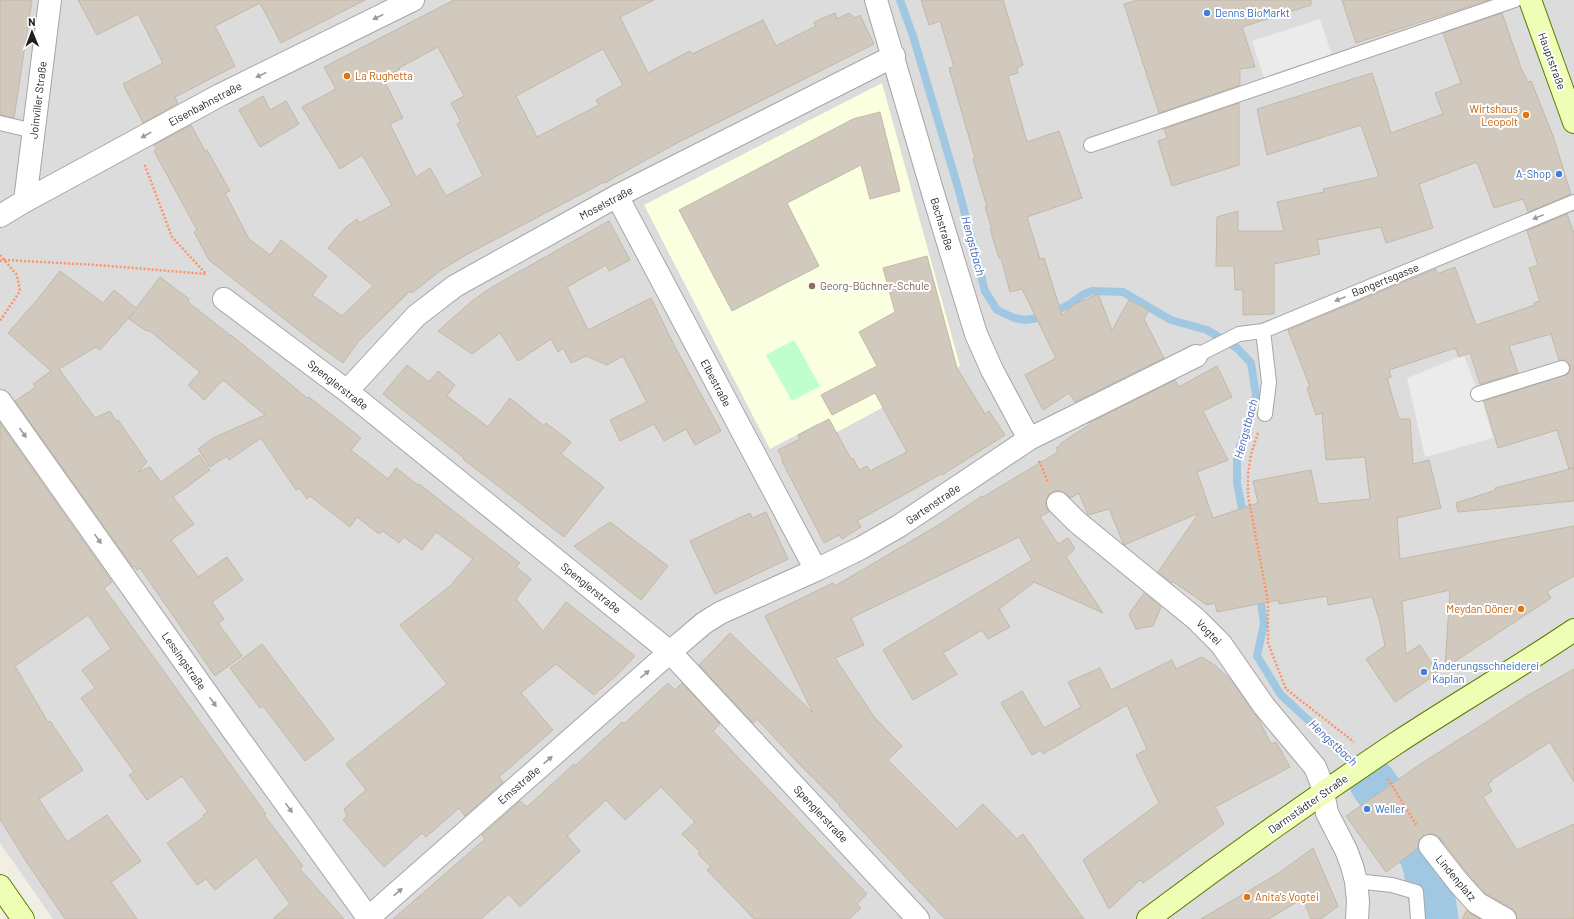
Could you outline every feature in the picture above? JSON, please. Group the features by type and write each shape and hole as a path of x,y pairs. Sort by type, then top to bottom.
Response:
{"street":[{"name":"Joinviller Straße","path":"25,201 50,0"},
{"name":"Eisenbahnstraße","path":"0,216 220,95 413,0"},
{"name":"Bachstraße","path":"876,0 976,334 992,370 1029,439"},
{"name":"Hauptstraße","path":"1530,0 1574,122"},
{"name":"Moselstraße","path":"346,391 416,316 455,286 617,196 894,56"},
{"name":"Elbestraße","path":"617,196 816,570"},
{"name":"Spenglerstraße","path":"224,299 346,391 670,652 918,919"},
{"name":"Gartenstraße","path":"670,652 704,623 720,613 816,570 861,548 899,526 1029,439 1196,356"},
{"name":"Lessingstraße","path":"0,401 232,730 368,919"},
{"name":"Vogtei","path":"1058,503 1077,522 1196,619 1220,644 1264,706 1315,767 1321,782 1327,813 1346,850 1356,881 1358,901 1357,919"},
{"name":"Darmstädter Straße","path":"1148,919 1198,881 1323,793 1574,630"},
{"name":"Emsstraße","path":"368,919 670,652"},
{"name":"Lindenplatz","path":"1430,846 1477,904 1504,919"},
{"path":"0,886 23,919"}],"lane":[{"path":"1091,145 1515,0"},
{"path":"0,123 34,131"},
{"name":"Bangertsgasse","path":"1196,356 1240,334 1263,330 1574,202"},
{"path":"1263,330 1269,382 1265,414"},
{"path":"1478,394 1562,368"},
{"path":"1356,881 1392,885 1416,892 1418,919"}],"path":[{"path":"0,261 97,265 206,274 172,237 136,142"},
{"path":"0,255 17,275 20,291 0,321"},
{"path":"1265,414 1251,454 1248,474 1248,495 1268,602 1268,643 1286,689 1375,758 1430,846"},
{"path":"1029,439 1058,503"}],"shaded area":[{"path":"0,0 1574,0 1574,919 53,919 0,843"},
{"path":"1320,19 1332,56 1264,78 1252,41"},
{"name":"Georg-Büchner-Schule","path":"882,83 960,366 826,438 819,423 770,449 644,205"},
{"path":"1464,355 1482,400 1493,438 1425,457 1407,378"}],"green space":[{"path":"794,340 820,386 792,401 766,355"}],"building":[{"path":"0,0 32,0 14,118 0,115"},
{"path":"78,0 365,0 281,43 260,3 215,26 235,66 175,97 178,103 143,123 123,84 163,63 138,14 97,35"},
{"path":"454,0 654,0 620,17 648,73 690,51 692,54 763,20 776,46 816,26 814,22 835,13 837,19 849,13 855,18 860,15 874,44 677,143 605,183 604,182 464,256 440,271 412,293 410,291 358,342 343,363 311,340 209,260 194,232 197,230 154,151 157,149 154,145 191,125 230,191 225,193 249,239 270,255 281,240 327,276 312,295 342,316 373,286 328,248 345,228 357,219 359,223 392,205 362,155 340,169 302,107 336,89 324,67","holes":["438,47 464,96 451,103 461,122 457,124 483,176 446,196 430,168 416,177 390,124 403,118 383,78","603,49 623,85 596,100 599,105 537,137 516,96"]},
{"path":"921,0 1003,0 1023,65 1017,68 1018,73 1008,76 1027,142 1059,131 1082,198 1027,217 1040,259 1044,258 1062,315 1075,304 1098,294 1112,330 1129,300 1149,310 1144,319 1164,358 1075,402 1069,393 1043,410 1025,375 1056,358 1022,289 1010,292 1001,258 999,258 990,229 992,229 985,207 987,207 973,159 975,158 949,68 954,67 940,21 929,25"},
{"path":"1138,0 1311,0 1311,5 1242,27 1255,67 1240,69 1240,85 1159,113 1124,4"},
{"path":"1342,0 1489,0 1356,43"},
{"path":"1502,13 1521,68 1528,82 1531,81 1553,136 1571,194 1528,212 1523,199 1494,208 1477,162 1419,184 1433,228 1386,243 1381,227 1317,240 1320,254 1274,264 1274,314 1243,315 1243,290 1235,290 1234,266 1216,266 1217,217 1238,211 1238,231 1284,231 1277,202 1324,192 1323,189 1379,177 1361,125 1267,155 1257,109 1372,73 1391,133 1443,114 1435,93 1461,83 1443,33"},
{"path":"263,96 270,110 286,101 299,124 260,147 239,110"},
{"path":"1239,103 1239,165 1172,186 1158,141 1167,138 1164,129"},
{"path":"880,112 900,191 870,199 861,165 787,203 819,266 732,311 679,210 853,119"},
{"path":"1567,214 1574,233 1574,468 1569,469 1557,430 1498,448 1484,401 1568,374 1570,365 1564,360 1559,360 1551,334 1509,346 1518,373 1480,384 1470,353 1459,357 1455,348 1389,370 1391,377 1387,378 1399,419 1410,419 1413,464 1429,460 1441,508 1397,518 1400,559 1574,526 1574,576 1547,591 1551,598 1445,668 1450,590 1402,601 1406,654 1420,645 1438,673 1395,702 1366,659 1385,646 1380,622 1372,597 1328,605 1327,596 1279,604 1279,600 1217,612 1215,603 1207,605 1172,581 1172,583 1158,572 1199,513 1124,545 1109,509 1088,515 1079,493 1071,498 1061,491 1055,491 1049,494 1046,500 1046,506 1049,512 1040,517 1058,544 1068,538 1075,549 1066,557 1103,613 1034,582 999,609 1010,627 988,639 982,630 943,653 957,674 913,700 883,650 1032,560 1019,537 851,618 864,645 835,658 875,718 902,746 888,760 957,829 983,804 1017,839 1023,834 1084,919 945,919 839,806 840,805 757,719 753,723 699,665 730,633 813,713 765,616 833,583 835,586 940,524 982,496 983,497 1058,452 1056,448 1061,445 1060,444 1090,424 1089,423 1175,380 1179,387 1217,366 1232,397 1203,411 1228,460 1197,472 1213,518 1258,503 1253,481 1311,470 1318,504 1370,499 1365,457 1326,460 1322,413 1316,415 1307,388 1310,387 1288,330 1436,269 1437,274 1455,267 1476,325 1535,305 1534,303 1540,301 1529,268 1538,265 1527,231"},
{"path":"609,221 630,260 609,271 606,265 567,287 588,330 651,298 675,347 721,431 695,445 686,429 664,441 654,424 620,441 610,420 647,402 623,356 607,365 586,356 571,363 563,348 558,352 551,339 518,361 500,333 472,354 438,331 472,301 492,287"},
{"path":"927,256 957,368 985,414 989,411 1005,435 942,475 941,474 857,521 861,527 842,539 839,535 824,543 782,461 783,460 778,450 800,439 798,435 829,419 851,459 853,458 859,470 867,466 870,471 907,452 875,393 832,415 821,395 877,366 859,332 895,312 883,268"},
{"path":"60,271 103,303 114,290 136,308 160,277 189,299 188,302 231,335 307,398 309,397 361,438 351,450 388,479 396,468 418,485 419,484 520,563 516,567 531,579 516,599 543,631 566,602 635,656 618,674 594,695 556,664 521,693 553,730 499,777 503,782 465,816 459,808 426,837 422,833 384,867 343,820 347,816 344,809 366,790 346,764 447,684 400,625 450,586 473,559 436,532 422,550 404,537 399,543 383,531 379,534 357,517 350,527 310,496 307,499 299,488 296,490 261,438 229,460 227,456 210,467 198,449 213,438 265,415 223,380 204,400 188,385 200,372 150,331 145,330 129,319 134,312 100,350 96,347 59,369 95,418 110,411 116,421 118,420 147,462 138,472 150,467 161,482 199,455 210,470 173,497 194,524 171,540 198,577 227,557 243,580 212,602 224,619 218,623 242,656 215,676 140,568 137,570 134,566 133,567 15,401 36,387 33,384 51,371 8,333"},
{"path":"407,365 429,382 438,371 455,385 447,396 488,427 510,398 544,426 546,423 571,442 561,454 604,487 564,537 463,459 464,458 383,394"},
{"path":"0,423 112,582 104,588 266,814 264,815 303,866 300,869 344,919 273,919 290,904 256,857 215,890 206,879 197,885 167,843 204,817 203,815 208,812 182,776 147,800 129,775 134,772 81,698 95,688 82,670 111,649 88,615 15,666 48,722 50,721 83,770 39,799 67,842 107,815 141,861 111,882 137,919 65,919 0,819"},
{"path":"1574,468 1574,501 1458,512 1456,503 1496,490 1495,488"},
{"path":"766,512 788,559 715,594 690,541 750,513 752,518"},
{"path":"610,522 668,566 641,600 574,546"},
{"path":"1144,593 1161,607 1153,626 1136,629 1129,614"},
{"path":"262,644 334,739 305,761 263,706 260,708 230,668"},
{"path":"1202,657 1216,666 1232,681 1258,718 1271,744 1276,742 1290,767 1215,807 1224,824 1143,883 1140,880 1109,909 1083,860 1159,803 1136,755 1147,749 1127,705 1043,754 1041,750 1032,755 1001,703 1022,691 1044,728 1081,707 1068,682 1100,668 1111,690 1172,660 1176,669"},
{"path":"1574,669 1574,782 1550,742 1491,780 1492,781 1488,784 1492,791 1483,797 1517,850 1574,824 1574,919 1517,919 1516,913 1512,908 1485,893 1440,838 1434,834 1423,836 1418,842 1418,848 1386,872 1346,816 1422,763 1527,696"},
{"path":"668,683 675,690 682,683 720,724 713,731 867,894 857,904 861,908 849,919 754,919 707,870 711,867 698,854 700,852 682,834 695,822 661,787 625,820 606,800 567,836 580,851 520,907 509,894 481,919 393,919 485,839 482,835 520,801 527,807 574,764 575,766 622,722 624,724"},
{"path":"1313,848 1338,906 1321,919 1311,919 1303,898 1269,919 1201,919 1279,873"},
{"path":"1467,910 1471,914 1480,919 1462,919"}],"waterway":[{"name":"Hengstbach","path":"900,0 913,36 959,191 985,291 997,310 1014,318 1026,320 1044,317 1092,291 1123,292 1171,320 1207,330 1237,348 1251,363 1256,395 1248,425 1237,455 1237,483 1244,518"},
{"name":"Hengstbach","path":"1260,594 1264,624 1257,656 1281,695 1359,767 1373,783"},
{"name":"Hengstbach","path":"1373,783 1423,855 1427,869 1435,919"}],"place":[{"name":"Denns BioMarkt","path":"1207,13"},
{"name":"La Rughetta","path":"347,76"},
{"name":"Wirtshaus Leopolt","path":"1526,115"},
{"name":"A-Shop","path":"1559,174"},
{"name":"Georg-Büchner-Schule","path":"812,286"},
{"name":"Meydan Döner","path":"1521,609"},
{"name":"Änderungsschneiderei Kaplan","path":"1424,672"},
{"name":"Weller","path":"1367,809"},
{"name":"Anita's Vogtei","path":"1247,897"}]}
